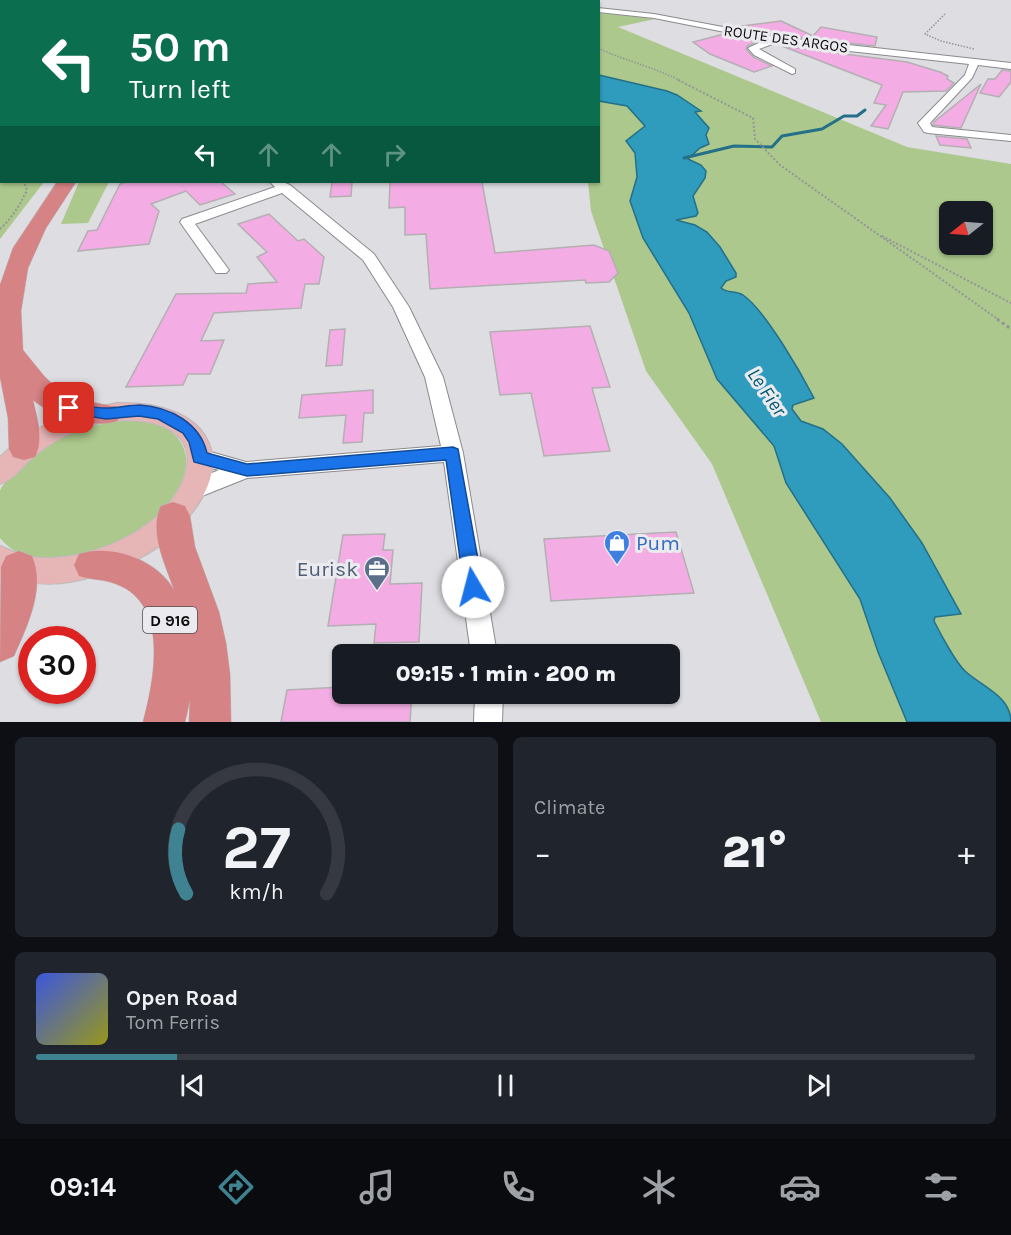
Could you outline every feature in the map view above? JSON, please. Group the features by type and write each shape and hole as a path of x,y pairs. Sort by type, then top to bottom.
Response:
{"highway":[{"path":"24,449 23,418 9,350 6,307 11,275 28,237 65,183"},
{"path":"9,350 51,400 69,408 106,414"},
{"path":"182,504 179,555 198,608 210,662 210,722"},
{"path":"0,643 15,606 9,563"},
{"name":"D 916","path":"92,565 124,570 141,580 156,595 166,611 173,639 174,663 171,693 164,722"}],"main road":[{"path":"0,474 24,449 65,426 106,414 139,411 171,417 193,435 200,457 200,468 182,504 137,545 92,565 53,571 9,563"}],"street":[{"name":"ROUTE DES ARGOS","path":"600,9 654,15 776,40 1011,66"},
{"path":"776,40 753,48 757,53 792,71"},
{"path":"965,91 979,63"},
{"path":"979,63 951,97 924,121 928,130 1011,138"},
{"path":"221,270 187,222 280,185 369,257 401,307 434,377 453,453 482,644"},
{"path":"182,504 218,479 247,470 453,453"},
{"path":"200,457 247,470"},
{"path":"488,722 489,704"}],"path":[{"path":"945,14 925,34 941,41 976,49"},
{"path":"600,49 619,58 663,72 753,118 755,139 760,147 780,165 1011,329"},
{"path":"0,229 9,221 21,202 27,190 24,183"},
{"path":"872,231 1011,303"}],"green space":[{"path":"600,13 655,19 618,27 907,147 1011,164 1011,722 821,722 712,464 646,371 591,211 588,183 600,183"},
{"path":"0,183 43,183 0,239"},
{"path":"79,183 108,183 88,223 61,224"},
{"path":"126,420 160,426 170,431 181,443 186,457 185,471 172,499 161,512 129,538 86,555 63,559 37,558 23,555 5,544 0,538 0,491 22,463 63,436 78,430"}],"water":[{"name":"Le Fier","path":"600,75 667,91 701,111 695,112 709,128 706,135 709,144 700,148 688,159 701,165 706,171 705,178 693,196 698,213 696,216 676,220 695,225 707,232 720,247 736,273 736,277 726,281 721,288 743,295 752,303 792,358 814,398 793,405 792,409 801,421 823,429 842,444 890,498 922,543 961,614 935,617 934,621 961,667 1001,698 1010,713 1011,722 907,722 878,652 860,599 786,483 774,446 717,379 689,313 643,238 630,201 637,177 635,153 626,141 645,126 627,106 600,101"}],"building":[{"path":"781,21 813,36 821,27 877,37 875,46 776,35 734,27"},
{"path":"724,34 758,41 747,46 746,49 753,57 772,66 754,72 710,54 693,42"},
{"path":"782,46 907,62 940,72 954,83 946,91 903,92 888,129 871,126 886,105 874,103 882,85"},
{"path":"1002,70 1011,71 1011,82 999,97 980,93 988,79 995,79"},
{"path":"981,84 961,128 933,125 934,122"},
{"path":"936,136 967,139 971,148 940,145"},
{"path":"222,183 235,194 200,205 186,191 151,204 159,211 149,244 78,251 88,231 97,230 120,184"},
{"path":"332,183 352,183 351,196 330,197"},
{"path":"390,183 482,183 495,253 594,245 609,251 618,273 609,282 586,283 585,280 430,289 426,234 405,235 405,207 389,208"},
{"path":"269,214 298,241 304,239 324,257 319,284 305,284 301,308 214,313 201,341 224,340 210,374 188,374 183,385 126,387 176,294 246,293 248,284 277,282 257,257 267,252 238,224"},
{"path":"590,326 610,387 592,388 610,451 544,456 531,393 500,395 490,332"},
{"path":"345,329 342,365 326,366 330,330"},
{"path":"373,390 373,413 364,413 362,442 343,443 346,415 299,418 302,395"},
{"name":"Pum","path":"676,532 694,593 551,601 544,539"},
{"path":"385,534 383,550 393,550 390,584 422,583 419,642 374,643 376,624 328,626 343,535"},
{"path":"332,688 332,704 411,704 410,722 281,722 287,690"}],"waterway":[{"path":"684,158 734,146 772,147 782,136 822,129 844,116 857,116 865,110"}],"place":[{"name":"Pum","path":"617,566"},
{"name":"Eurisk","path":"377,592"}],"route":[{"path":"69,408 106,414 139,411 171,417 193,435 200,457 247,470 453,453 473,587"}]}
